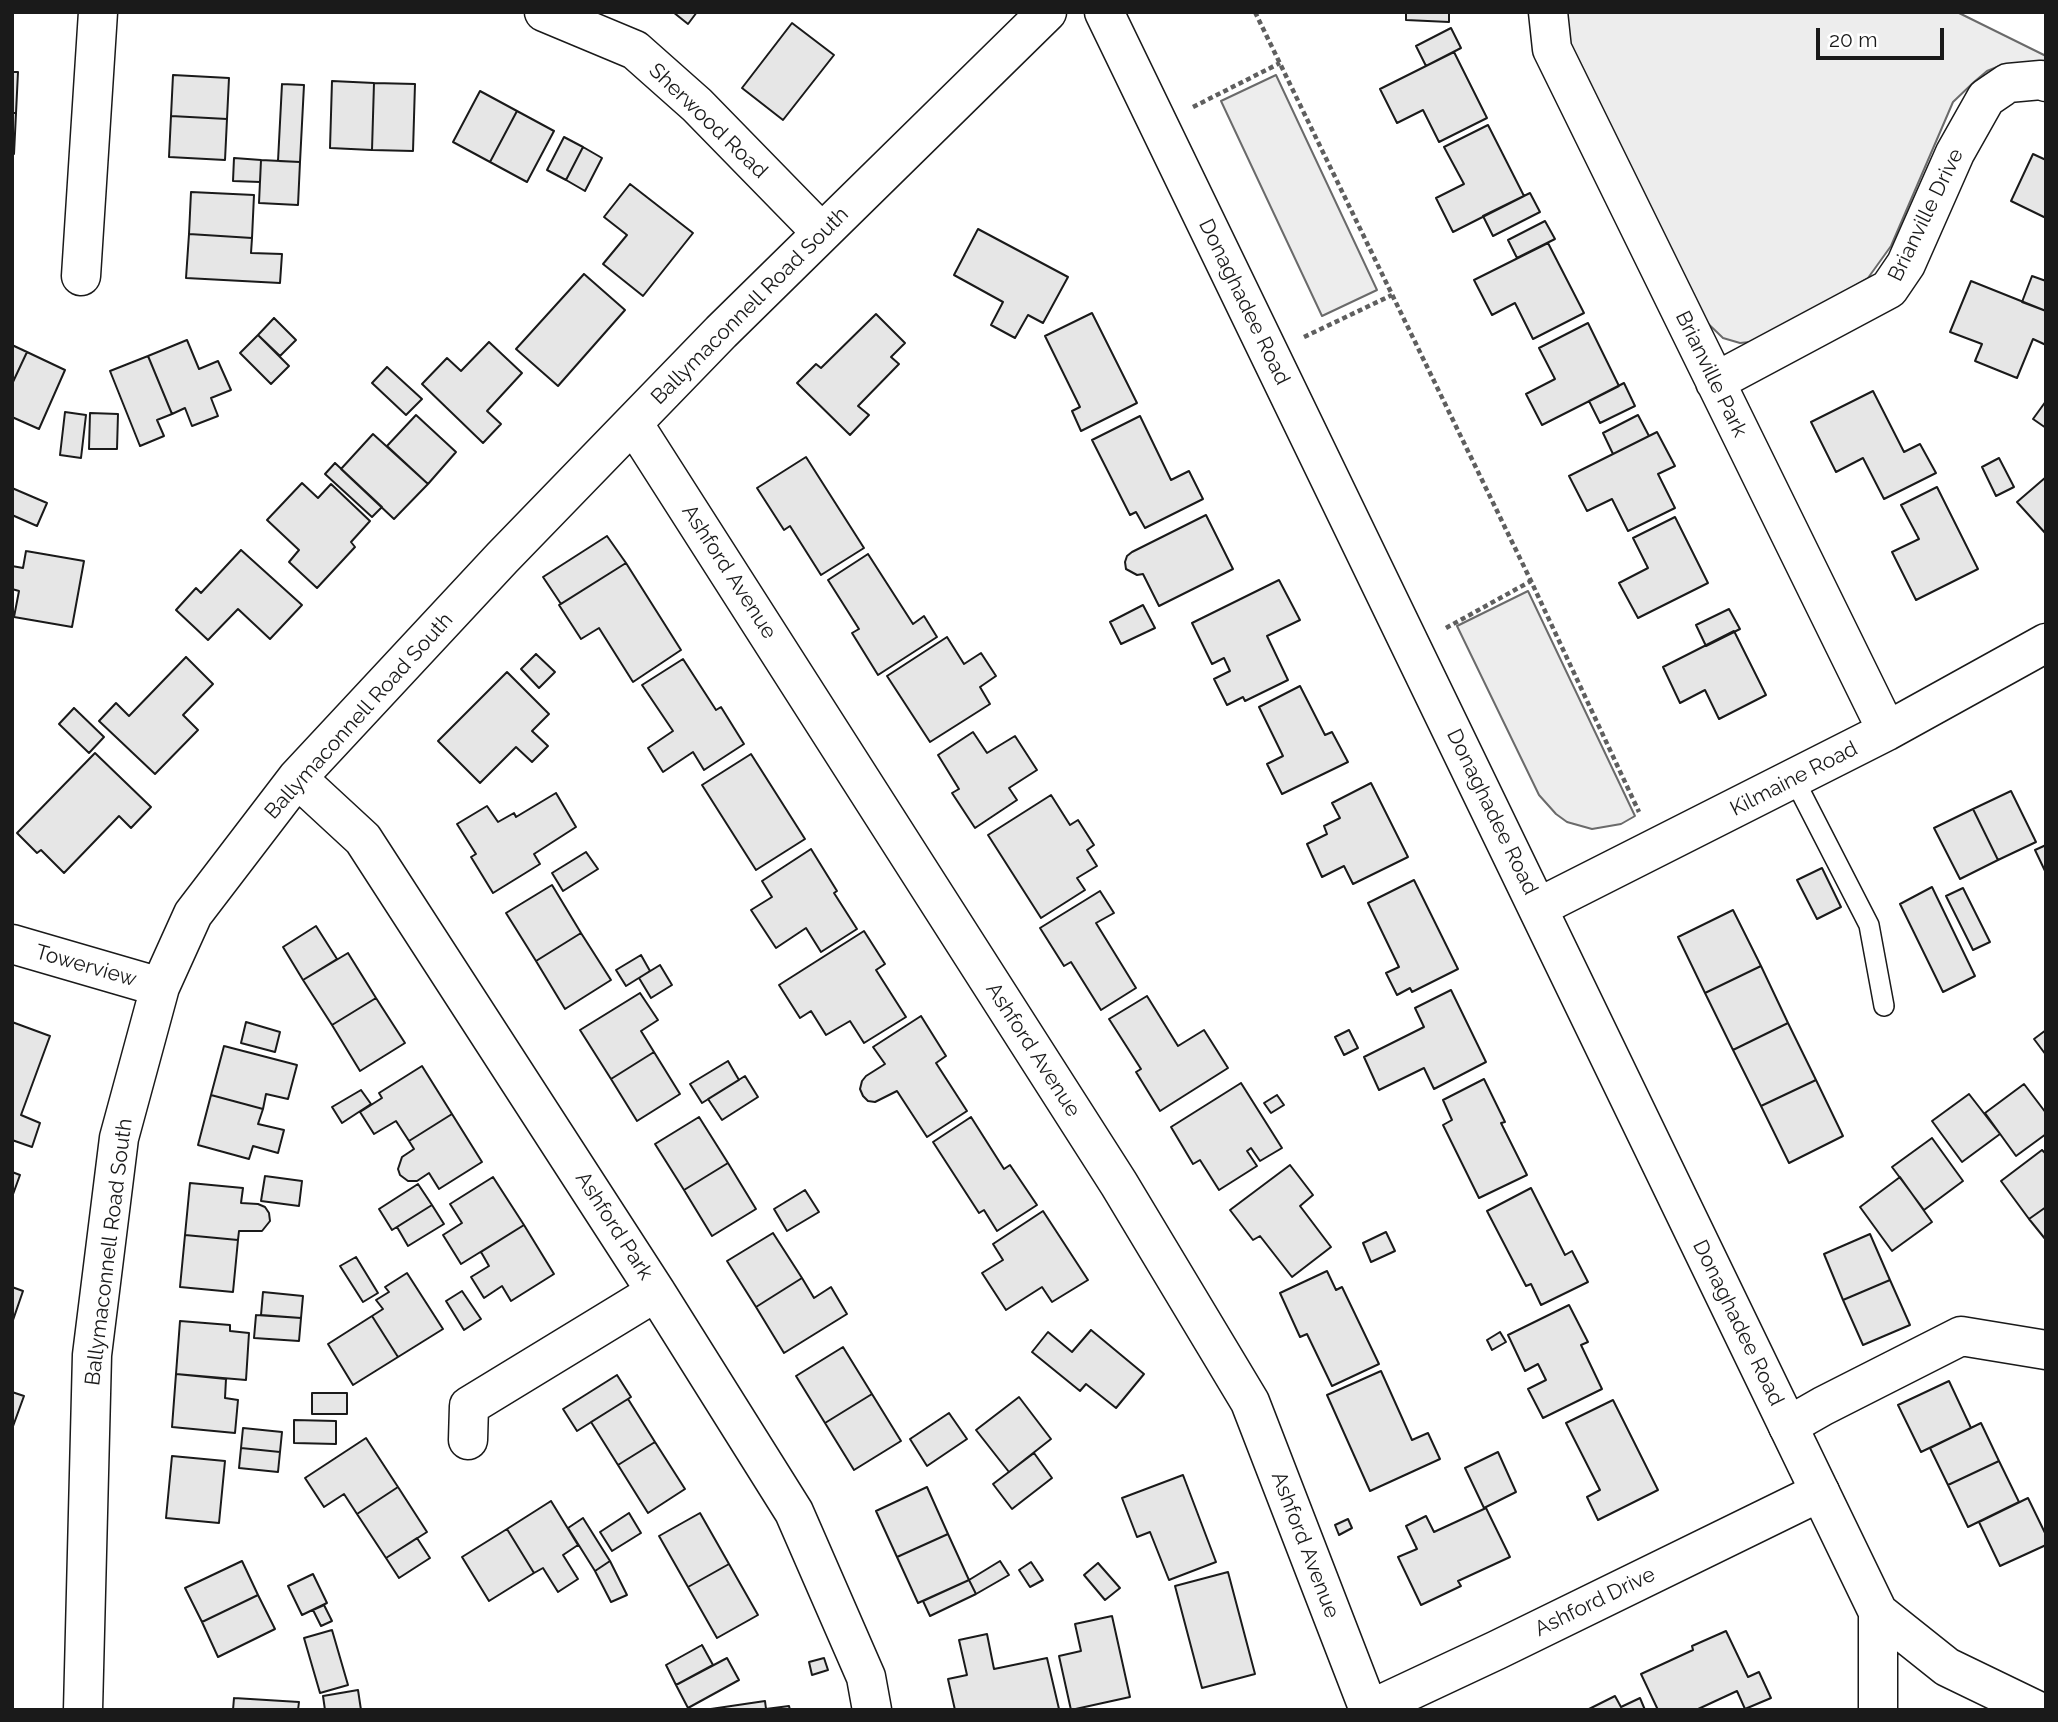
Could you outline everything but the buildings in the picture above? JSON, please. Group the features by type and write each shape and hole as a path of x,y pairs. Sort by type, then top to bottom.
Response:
{"street":[{"path":"81,276 98,12"},
{"name":"Sherwood Road","path":"544,12 635,50 697,105 821,232"},
{"name":"Ballymaconnell Road South","path":"83,1710 92,1355 119,1138 160,987 193,914 297,778 502,558 821,232 1047,12"},
{"name":"Donaghadee Road","path":"1104,12 1878,1612 1947,1667 2036,1710"},
{"name":"Brianville Park","path":"1548,12 1552,49 1887,731"},
{"name":"Brianville Drive","path":"1715,382 1889,289 1906,264 1955,153 1986,98 2008,83 2041,80 2046,82"},
{"name":"Ashford Avenue","path":"633,424 1119,1184 1250,1402 1369,1710"},
{"name":"Kilmaine Road","path":"1539,907 1887,731 2046,643"},
{"name":"Ashford Park","path":"297,778 363,839 794,1511 866,1677 872,1710"},
{"name":"Towerview","path":"12,944 160,987"},
{"path":"468,1440 469,1406 656,1292"},
{"path":"1788,1426 1961,1336 2046,1350"},
{"name":"Ashford Drive","path":"1369,1710 1820,1492"},
{"name":"Donaghadee Road","path":"1878,1612 1878,1710"}],"lane":[{"path":"1794,779 1869,925 1884,1006"}],"path":[{"path":"1255,12 1531,581 1642,818"},
{"path":"1158,125 1280,63"},
{"path":"1268,354 1392,295"},
{"path":"1411,648 1531,581"}],"shaded area":[{"path":"1557,12 1957,12 2046,56 2046,64 2002,65 1987,71 1953,102 1891,246 1868,278 1760,341 1740,343 1723,338 1697,313 1557,17"},
{"path":"1276,75 1377,290 1322,316 1221,101"},
{"path":"1528,591 1635,816 1621,824 1592,829 1567,822 1539,795 1457,626"}]}
